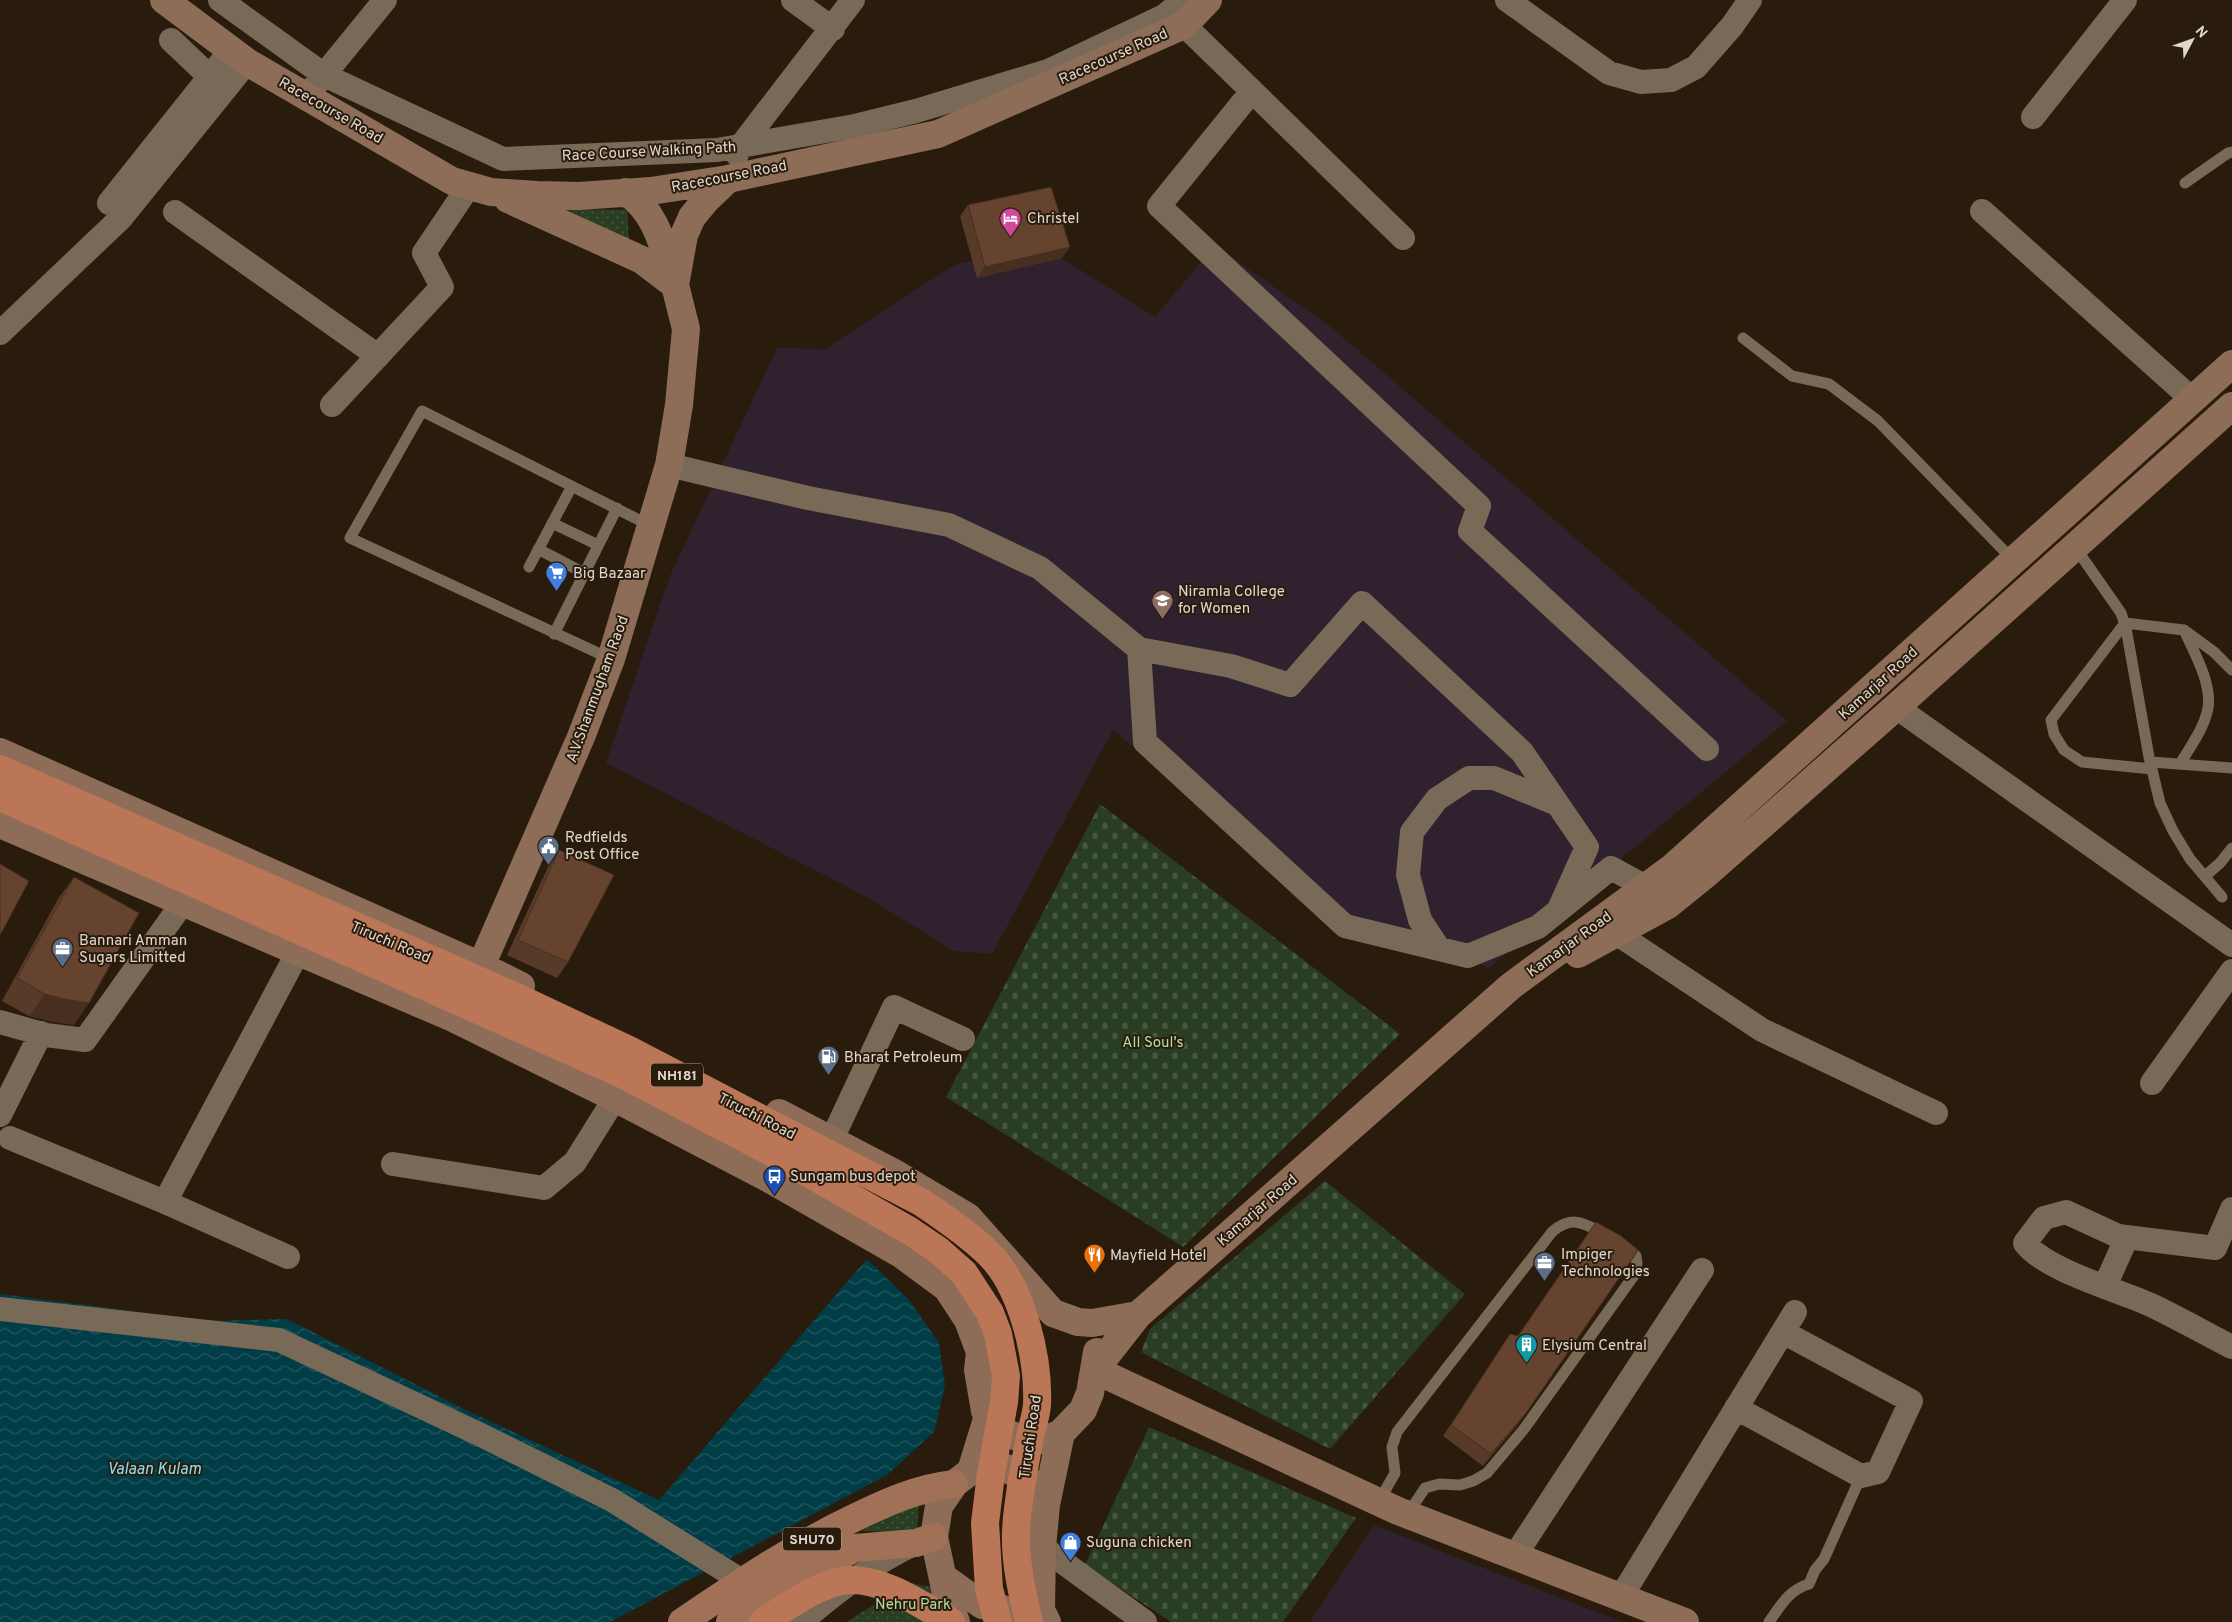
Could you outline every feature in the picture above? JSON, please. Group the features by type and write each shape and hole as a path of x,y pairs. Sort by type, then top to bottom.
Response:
{"highway":[{"name":"Tiruchi Road","path":"0,770 514,996 629,1050 921,1202 968,1237 991,1256 1010,1284 1023,1315 1032,1345 1037,1406 1028,1444 1016,1530 1018,1577 1039,1618"},
{"name":"Tiruchi Road","path":"0,797 622,1074 775,1154 910,1231 938,1250 964,1273 990,1312 998,1334 1006,1376 1004,1402 991,1474 985,1523 989,1589 998,1622"},
{"path":"763,1622 810,1593 842,1581 869,1582 892,1589 951,1622"}],"main road":[{"name":"SHU70","path":"682,1622 742,1581 823,1533 892,1500 962,1478"},
{"name":"SHU70","path":"730,1622 764,1598 855,1548 925,1540"}],"street":[{"name":"Racecourse Road","path":"164,0 239,56 452,181 480,189 571,196 626,192 728,179 938,134 1208,0"},
{"name":"Race Course Walking Path","path":"220,0 324,75 503,159 717,150 881,119 1048,71 1164,16 1184,12"},
{"path":"306,96 385,0"},
{"path":"793,0 832,29"},
{"path":"728,179 740,147 853,0"},
{"path":"1507,0 1609,73 1641,82 1671,80 1696,67 1732,26 1750,0"},
{"path":"2033,117 2126,0"},
{"path":"1184,12 1252,91 1404,238"},
{"path":"172,40 210,78"},
{"path":"109,203 210,78 239,56"},
{"path":"0,333 121,218 239,56"},
{"path":"1252,91 1159,206 1480,506 1470,531 1707,749"},
{"name":"A.V.Shanmugham Raod","path":"481,966 581,737 611,659 668,465 679,405 686,329 675,285 684,235 692,217 706,200 728,179"},
{"path":"332,405 442,287 424,253 480,189 642,260 675,285"},
{"path":"626,192 648,211 657,228 675,285"},
{"path":"1982,211 2193,400"},
{"path":"175,212 378,356"},
{"name":"Kamarjar Road","path":"1095,1370 1138,1315 1511,986 1673,867 2232,364"},
{"name":"Kamarjar Road","path":"1511,986 1616,933 1675,899 1896,707 2232,406"},
{"path":"668,465 808,498 949,525 1040,568 1139,649 1231,666 1290,685 1362,603 1522,752 1587,847 1559,910"},
{"path":"1139,649 1145,742 1344,926 1468,956 1538,927 1611,868 1646,887"},
{"path":"1896,707 2232,945"},
{"path":"0,752 481,966 832,1140 896,1174 968,1217 1053,1313"},
{"path":"1439,949 1420,920 1408,875 1412,832 1437,799 1470,778 1494,778 1558,804"},
{"path":"0,824 299,950 453,1018 615,1098 768,1178 901,1254 947,1288 968,1320 980,1352"},
{"path":"0,1022 41,1033 85,1040 184,902"},
{"path":"1616,933 1762,1030 1936,1113"},
{"path":"165,1202 299,950"},
{"path":"2152,1083 2232,971"},
{"path":"832,1140 894,1007 963,1039"},
{"path":"0,1115 41,1033"},
{"path":"392,1164 544,1188 575,1162 615,1098"},
{"path":"10,1138 165,1202 288,1257"},
{"path":"2232,1210 2215,1248 2118,1236 2066,1212 2044,1218 2025,1243 2032,1253 2054,1265 2150,1305 2232,1348"},
{"path":"2105,1286 2127,1237"},
{"path":"1514,1557 1702,1270"},
{"path":"0,1309 279,1340 479,1434 612,1500 742,1581"},
{"path":"1078,1322 1091,1335 1097,1350 1090,1393 1083,1410 1061,1433 1045,1440 1025,1440 1009,1434 992,1422 984,1404 978,1370 980,1352 989,1338 1012,1319 1038,1310 1078,1322 1092,1323 1138,1315"},
{"path":"1621,1597 1795,1312"},
{"path":"1736,1408 1861,1476 1878,1472 1911,1400 1783,1332"},
{"path":"1095,1370 1378,1503 1686,1622"},
{"path":"801,1622 837,1590 894,1554 925,1540 939,1506 962,1478 984,1404"},
{"path":"943,1577 982,1605 1039,1618 1046,1505 1061,1433"},
{"path":"962,1478 1004,1467 1050,1493"},
{"path":"925,1540 943,1577 947,1598 956,1622"},
{"path":"1042,1547 1145,1622"}],"lane":[{"path":"2185,183 2228,152 2232,152"},
{"path":"1743,338 1792,376 1829,384 1878,422 2014,561"},
{"path":"611,659 350,538 422,410 651,526"},
{"path":"528,568 572,486"},
{"path":"554,634 617,508"},
{"path":"552,523 598,545"},
{"path":"2075,547 2121,613 2125,623 2151,766 2160,803 2173,831 2190,859 2222,897"},
{"path":"538,549 584,573"},
{"path":"2125,623 2184,630 2214,652 2232,670"},
{"path":"2125,623 2051,720 2054,734 2064,750 2082,762 2151,766 2180,764 2232,768"},
{"path":"2180,764 2200,730 2208,707 2207,689 2184,630"},
{"path":"2204,876 2220,863 2232,848"},
{"path":"1378,1503 1395,1473 1392,1447 1397,1432 1560,1224 1570,1222 1583,1223 1612,1238 1636,1256 1637,1264 1634,1274 1524,1429 1487,1473 1473,1481 1460,1485 1430,1486 1425,1488 1407,1515"},
{"path":"1768,1622 1788,1596 1798,1587 1810,1584 1815,1570 1824,1559 1861,1476"}],"shaded area":[{"name":"Niramla College for Women","path":"1041,245 1155,317 1215,245 1331,327 1787,721 1488,969 1436,935 1389,925 1345,926 1113,730 992,954 954,951 867,897 606,763 670,576 777,348 825,349 954,265"},
{"path":"1374,1525 1622,1622 1310,1622"}],"green space":[{"path":"566,209 627,210 629,241"},
{"name":"All Soul's","path":"1100,804 1400,1034 1183,1247 946,1097"},
{"path":"1325,1181 1465,1294 1330,1449 1141,1352 1150,1329"},
{"path":"1149,1427 1356,1518 1283,1622 1171,1622 1085,1565"},
{"path":"919,1499 917,1533 861,1531"},
{"name":"Nehru Park","path":"910,1583 946,1590 958,1622 846,1622"}],"water":[{"name":"Valaan Kulam","path":"867,1259 909,1300 939,1343 945,1385 934,1432 887,1475 610,1622 0,1622 0,1294 210,1321 287,1319 466,1410 659,1500"}],"building":[{"name":"Christel","path":"1051,187 1070,247 985,267 968,205"},
{"path":"559,850 614,875 568,962 518,940"},
{"path":"0,864 29,881 0,935"},
{"name":"Bannari Amman Sugars Limitted","path":"74,877 139,913 89,1003 45,994 17,978"},
{"name":"Elysium Central","path":"1596,1222 1621,1236 1637,1249 1637,1252 1526,1413 1491,1454 1451,1425 1510,1334 1518,1336"}],"place":[{"name":"Christel","path":"1011,237"},
{"name":"Big Bazaar","path":"557,592"},
{"name":"Niramla College for Women","path":"1162,619"},
{"name":"Redfields Post Office","path":"549,865"},
{"name":"Bannari Amman Sugars Limitted","path":"63,968"},
{"name":"Bharat Petroleum","path":"828,1076"},
{"name":"Sungam bus depot","path":"774,1195"},
{"name":"Mayfield Hotel","path":"1094,1274"},
{"name":"Impiger Technologies","path":"1545,1282"},
{"name":"Elysium Central","path":"1526,1364"},
{"name":"Suguna chicken","path":"1070,1561"}]}
